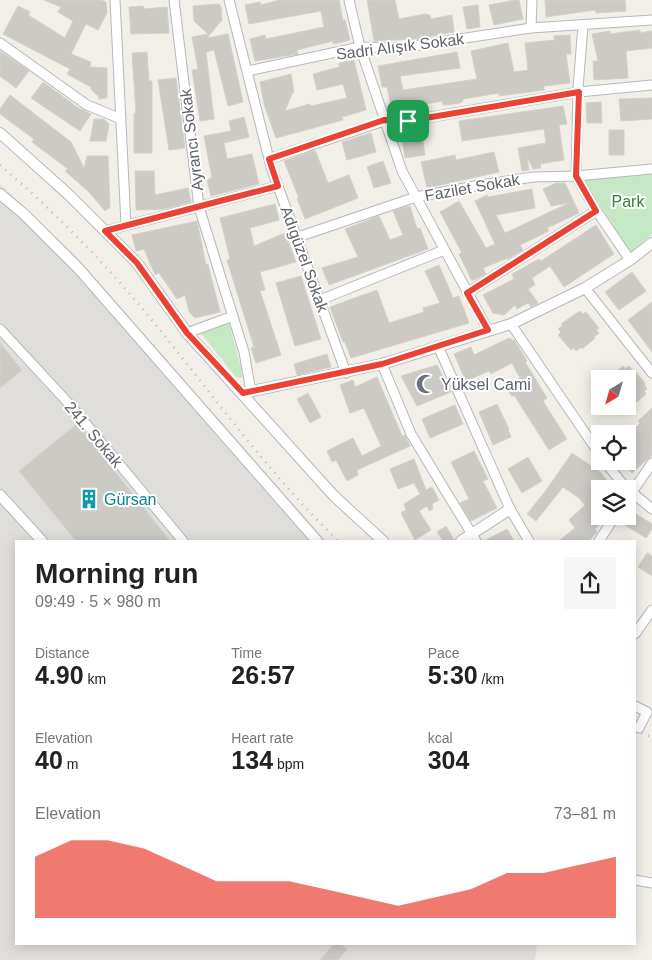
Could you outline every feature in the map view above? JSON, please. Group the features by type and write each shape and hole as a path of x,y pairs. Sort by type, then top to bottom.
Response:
{"street":[{"path":"115,0 126,226"},
{"name":"Ayrancı Sokak","path":"174,0 198,206 244,352 247,393"},
{"name":"Adıgüzel Sokak","path":"229,0 269,159 346,373"},
{"path":"349,0 360,47 402,171 488,330"},
{"path":"531,28 532,0"},
{"name":"Sadri Alışık Sokak","path":"248,71 360,47 400,48 531,28 652,20"},
{"path":"583,25 576,176 596,211 630,260"},
{"path":"0,43 87,105 121,119"},
{"path":"269,159 384,120 408,121 579,92 652,85"},
{"path":"0,133 68,194 137,263 187,333 247,393 334,496 381,540"},
{"name":"Fazilet Sokak","path":"298,238 416,197 533,177 576,176 652,169"},
{"path":"105,231 278,186"},
{"path":"0,194 24,214 78,268 316,540"},
{"path":"467,293 596,211"},
{"path":"247,393 382,364 511,324 585,288 652,244"},
{"path":"320,300 444,250"},
{"path":"585,288 652,373"},
{"path":"187,333 232,316"},
{"path":"511,324 591,442"},
{"name":"241. Sokak","path":"0,329 72,407 182,540"},
{"path":"438,346 510,509 528,540"},
{"path":"382,364 411,434 474,538 510,509"},
{"path":"636,482 652,463"},
{"path":"611,470 619,480"},
{"path":"0,495 41,540"},
{"path":"636,498 652,509"},
{"path":"600,540 609,525"},
{"path":"636,633 652,610"},
{"path":"636,706 647,712 639,728"},
{"path":"636,880 652,883"}],"shaded area":[{"path":"0,184 75,255 325,540 15,540 15,945 537,945 535,960 0,960"}],"green space":[{"name":"Park","path":"652,175 652,234 631,253 582,177"},
{"path":"229,323 243,375 241,378 236,377 200,332"}],"building":[{"path":"44,0 101,0 106,2 107,13 98,30 86,24 71,54 91,62 90,67 107,68 107,98 99,99 91,87 67,74 70,69 3,34 18,6 30,12 28,15 65,38 73,21 58,12 61,7"},
{"path":"279,0 339,0 343,21 345,20 350,40 333,44 333,41 297,50 298,54 255,61 250,39 265,35 266,39 324,27 321,11 249,24 245,5 260,2 261,5"},
{"path":"367,0 395,0 399,19 425,14 430,15 431,19 452,15 454,32 416,39 374,41"},
{"path":"519,0 523,19 494,25 489,5"},
{"path":"545,0 625,0 626,11 596,13 595,10 546,17"},
{"path":"219,4 222,20 207,38 228,34 243,102 228,106 214,50 206,52 214,119 200,121 192,70 198,69 192,37 208,34 194,21 193,6"},
{"path":"478,5 480,27 467,29 463,7"},
{"path":"143,6 144,9 167,7 169,33 131,34 129,7"},
{"path":"640,30 640,33 652,31 652,48 626,51 628,78 594,80 593,61 598,61 592,34"},
{"path":"570,35 571,54 566,54 570,83 544,86 544,90 499,96 499,93 463,99 460,103 443,105 442,101 392,111 387,87 382,87 378,66 457,52 460,68 400,76 403,90 477,79 471,51 508,43 514,72 528,70 525,43 555,40 554,36"},
{"path":"0,51 29,71 16,88 0,76"},
{"path":"147,52 149,81 152,81 152,153 134,153 134,113 136,113 132,53"},
{"path":"354,60 366,110 342,117 343,120 276,138 264,104 260,82 291,74 294,92 285,111 310,104 311,106 347,98 343,84 317,90 313,74 339,67 339,63"},
{"path":"176,78 185,148 169,150 158,80"},
{"path":"43,82 77,107 91,114 80,131 31,98"},
{"path":"10,95 71,142 84,168 87,156 108,156 110,207 105,211 88,191 65,171 68,169 32,142 34,139 0,114 0,109"},
{"path":"652,98 652,119 621,121 619,99"},
{"path":"601,102 602,123 587,123 586,103"},
{"path":"563,106 567,124 559,125 564,160 540,164 541,168 533,169 527,156 529,170 522,171 518,148 546,143 544,129 462,141 459,121"},
{"path":"244,117 249,137 224,143 227,159 252,154 259,184 211,196 207,180 212,178 204,136 231,131 229,121"},
{"path":"94,119 104,119 109,124 106,141 90,141"},
{"path":"421,128 425,155 405,158 401,131"},
{"path":"609,130 624,130 624,155 609,155"},
{"path":"371,133 376,152 347,160 342,142"},
{"path":"315,150 328,183 349,175 358,198 305,219 297,198 299,198 284,161"},
{"path":"494,152 499,172 427,188 421,162 455,155 456,160"},
{"path":"383,161 391,183 374,188 367,167"},
{"path":"135,171 154,171 155,195 188,188 191,202 165,209 136,210"},
{"path":"556,183 565,183 579,213 547,228 549,231 520,245 523,250 508,259 483,268 486,274 472,281 459,254 462,253 440,212 459,201 486,248 495,244 475,201 487,195 488,197 532,189 535,208 496,215 505,233 569,203 551,206 543,189"},
{"path":"275,204 279,220 250,228 254,246 285,233 296,262 260,272 265,290 260,291 281,355 256,363 251,348 254,347 227,260 230,259 220,218"},
{"path":"410,206 417,229 420,228 428,249 329,285 322,268 358,257 345,229 379,216 390,240 403,235 393,211"},
{"path":"197,221 206,265 208,264 220,312 195,318 189,312 185,295 177,299 159,273 155,275 144,249 136,251 132,235"},
{"path":"596,225 614,254 564,287 550,266 532,278 535,285 528,289 538,303 531,307 528,303 517,309 515,305 504,315 493,313 483,295 514,279 512,274 539,259 541,261"},
{"path":"439,265 453,298 459,296 469,323 351,358 330,307 377,290 389,323 424,312 423,308 440,303 425,271"},
{"path":"632,272 646,291 619,310 605,292"},
{"path":"301,276 321,339 295,346 276,283"},
{"path":"652,302 652,352 628,320"},
{"path":"580,311 583,314 586,312 599,328 596,330 599,333 582,349 581,347 576,351 574,348 571,350 558,335 561,332 558,329 563,325 561,324"},
{"path":"509,338 515,341 527,361 525,362 547,398 543,401 567,439 549,450 514,395 512,397 506,387 520,378 512,363 491,374 489,371 466,381 454,354 471,347 474,355"},
{"path":"0,343 22,370 0,388"},
{"path":"327,354 331,367 297,375 294,364"},
{"name":"Yüksel Cami","path":"437,365 451,392 417,406 401,376"},
{"path":"623,366 625,369 629,366 632,370 619,370"},
{"path":"636,372 645,383 647,389 644,391 646,394 636,403"},
{"path":"377,377 402,436 405,435 410,446 357,470 358,475 347,481 336,460 332,462 327,451 353,438 362,456 381,446 364,408 350,413 340,385 353,380 355,387"},
{"path":"308,393 321,417 310,423 297,399"},
{"path":"497,404 511,437 493,445 479,412"},
{"path":"455,405 463,424 430,438 422,419"},
{"path":"652,408 652,455 636,469 636,427 640,423 638,421"},
{"name":"Gürsan","path":"77,424 169,540 75,540 19,471"},
{"path":"474,451 488,479 483,481 497,508 471,521 460,503 469,499 451,462"},
{"path":"572,453 591,466 591,470 600,472 607,480 591,480 591,525 599,525 595,529 597,532 590,540 560,540 575,528 569,520 585,505 579,498 563,487 536,521 527,514"},
{"path":"528,457 542,481 522,493 508,469"},
{"path":"414,459 426,490 432,487 439,500 432,504 433,509 429,511 427,506 419,511 431,530 415,540 401,513 406,510 404,504 420,494 414,483 398,489 390,469"},
{"path":"636,514 652,524 652,529 646,538 625,525 636,525"},
{"path":"446,526 454,540 442,540 437,532"},
{"path":"507,529 513,540 486,540"},
{"path":"647,553 652,556 652,576 638,567"},
{"path":"333,945 341,945 347,949 338,960 320,960"}],"railway":[{"path":"0,165 56,216 108,269 261,456 311,514 337,540"},
{"path":"636,731 652,737"}],"place":[{"name":"Yüksel Cami","path":"426,384"},
{"name":"Gürsan","path":"89,499"}],"route":[{"path":"579,92 576,176 596,211 467,293 488,330 382,364 243,393 187,333 137,263 105,231 278,186 269,159 384,120 408,121 579,92"}]}
